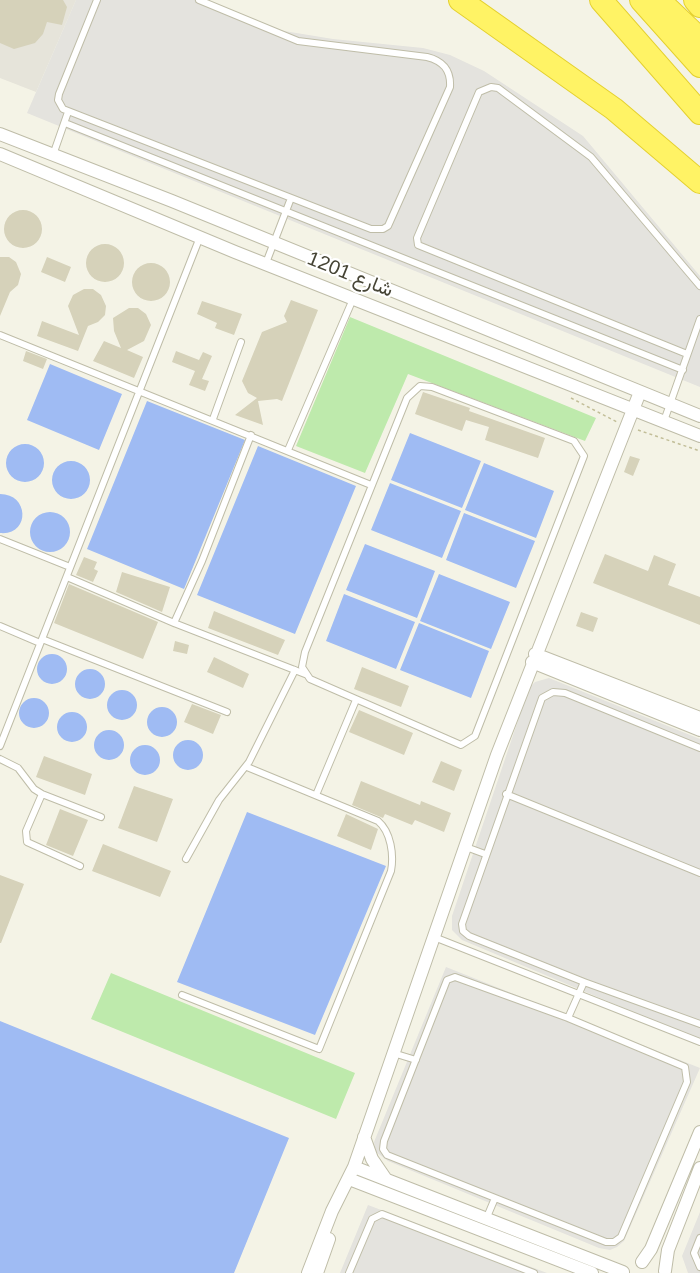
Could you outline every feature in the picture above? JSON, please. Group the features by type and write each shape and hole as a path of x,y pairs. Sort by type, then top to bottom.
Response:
{"highway":[{"path":"460,0 614,109 700,182"},
{"path":"601,0 700,113"},
{"path":"641,0 700,66"},
{"path":"659,0 700,39"},
{"path":"695,0 700,6"}],"street":[{"name":"شارع 1201","path":"0,134 700,416"},
{"name":"شارع 1201","path":"0,154 200,237 700,436"},
{"path":"57,177 58,158"},
{"path":"308,1273 332,1211 354,1167 465,846 534,658 640,392"},
{"path":"534,658 700,718"},
{"path":"534,658 700,730"},
{"path":"642,1262 651,1249 700,1132"},
{"path":"364,1137 372,1159 385,1178"},
{"path":"354,1167 623,1273 632,1265 642,1262 655,1264 666,1272"},
{"path":"666,1272 668,1250 700,1167"},
{"path":"349,1179 592,1273"},
{"path":"317,1273 339,1214 343,1192"}],"lane":[{"path":"97,0 59,94 60,105 68,112 371,229 383,229 388,226 450,87 448,70 443,63 427,57 298,41 199,0"},
{"path":"687,354 418,244 418,235 479,92 484,88 498,88 591,157 700,286"},
{"path":"58,158 68,112"},
{"path":"65,123 683,370"},
{"path":"266,263 291,198"},
{"path":"0,746 200,237"},
{"path":"288,450 353,298"},
{"path":"664,421 700,318"},
{"path":"0,334 372,485"},
{"path":"213,419 241,342"},
{"path":"420,386 432,387 574,441 582,450 584,456 471,740 455,744 310,679 302,667 305,652 372,485 407,398 420,386"},
{"path":"174,623 202,561 251,435"},
{"path":"0,539 70,567"},
{"path":"67,577 174,623 305,674"},
{"path":"0,626 227,712"},
{"path":"186,859 219,800 246,767 295,670"},
{"path":"700,748 565,693 553,692 542,698 464,914 463,931 468,936 584,982 700,1024"},
{"path":"316,795 356,700"},
{"path":"0,759 18,768 34,789 42,794 101,817"},
{"path":"182,994 320,1049 389,877 392,858 388,834 378,821 246,767"},
{"path":"42,794 26,831 27,842 80,866"},
{"path":"506,794 700,873"},
{"path":"465,846 485,854"},
{"path":"434,936 700,1042"},
{"path":"455,977 568,1018 685,1067 687,1082 621,1237 614,1242 606,1242 387,1155 383,1149 384,1141 416,1060 447,980 455,977"},
{"path":"568,1018 584,982"},
{"path":"393,1053 416,1060"},
{"path":"487,1218 495,1198"},
{"path":"349,1273 372,1219 382,1214 534,1273"},
{"path":"700,1238 694,1252 700,1267"}],"path":[{"path":"626,426 700,451"}],"shaded area":[{"path":"0,0 76,0 36,92 0,78"},
{"path":"76,0 208,0 272,29 333,39 423,48 450,55 484,71 583,136 700,276 700,387 27,113"},
{"path":"549,678 700,739 700,1040 462,940 452,930 452,916 529,688 535,682"},
{"path":"446,967 700,1068 624,1241 617,1247 610,1250 599,1248 388,1161 376,1152 374,1142"},
{"path":"368,1205 547,1273 340,1273"},
{"path":"700,1212 700,1273 688,1273 682,1256"}],"green space":[{"path":"350,317 596,418 585,441 408,374 365,473 296,446"},
{"path":"111,973 355,1073 336,1119 91,1019"}],"water":[{"path":"50,364 122,394 99,450 27,420"},
{"path":"147,401 245,440 184,589 87,549"},
{"path":"410,433 481,461 462,508 391,480"},
{"path":"25,444 39,449 44,463 39,477 25,482 11,477 6,463 11,449"},
{"path":"258,446 356,486 295,634 197,595"},
{"path":"71,461 85,466 90,480 85,494 71,499 57,494 52,480 57,466"},
{"path":"484,463 554,491 536,538 465,510"},
{"path":"390,483 461,511 442,558 371,530"},
{"path":"0,494 10,496 21,507 21,522 10,532 0,533"},
{"path":"50,512 64,518 70,532 64,546 50,552 36,546 30,532 36,518"},
{"path":"464,513 535,541 516,588 446,560"},
{"path":"365,544 435,571 417,618 346,590"},
{"path":"439,574 510,602 491,649 420,621"},
{"path":"344,594 415,622 396,669 326,641"},
{"path":"419,623 489,651 471,698 400,670"},
{"path":"52,654 63,658 67,669 63,680 52,684 41,680 37,669 41,658"},
{"path":"90,669 101,673 105,684 101,695 90,699 79,695 75,684 79,673"},
{"path":"122,690 133,694 137,705 133,716 122,720 111,716 107,705 111,694"},
{"path":"34,698 45,702 49,713 45,724 34,728 23,724 19,713 23,702"},
{"path":"162,707 173,711 177,722 173,733 162,737 151,733 147,722 151,711"},
{"path":"72,712 83,716 87,727 83,738 72,742 61,738 57,727 61,716"},
{"path":"109,730 120,734 124,745 120,756 109,760 98,756 94,745 98,734"},
{"path":"188,740 199,744 203,755 199,766 188,770 177,766 173,755 177,744"},
{"path":"145,745 156,749 160,760 156,771 145,775 134,771 130,760 134,749"},
{"path":"247,812 386,866 315,1035 177,982"},
{"path":"0,1021 289,1138 234,1273 0,1273"}],"building":[{"path":"0,0 63,0 67,7 62,25 47,22 43,34 35,43 14,49 0,43"},
{"path":"23,210 36,216 42,229 36,242 23,248 10,242 4,229 10,216"},
{"path":"105,244 118,250 124,263 118,276 105,282 92,276 86,263 92,250"},
{"path":"0,257 9,257 16,262 21,274 18,285 10,292 0,316"},
{"path":"47,257 71,267 65,282 41,272"},
{"path":"151,263 164,269 170,282 164,295 151,301 138,295 132,282 138,269"},
{"path":"84,289 93,289 101,295 106,306 105,315 98,322 88,326 78,351 37,336 42,321 79,335 68,306 73,295"},
{"path":"291,300 318,310 282,401 277,399 258,401 263,425 235,415 257,398 248,393 242,381 262,332 287,322 284,316"},
{"path":"202,301 242,314 234,335 215,328 217,323 197,314"},
{"path":"129,308 138,308 146,314 151,325 144,341 127,350 143,357 134,378 93,361 104,341 121,348 114,331 113,318"},
{"path":"26,351 47,359 43,369 23,361"},
{"path":"176,351 199,360 203,352 212,356 202,379 209,381 205,391 189,385 195,371 172,362"},
{"path":"423,392 545,438 538,458 485,440 489,427 466,420 462,431 415,414"},
{"path":"630,456 640,459 633,476 624,472"},
{"path":"605,554 648,571 654,555 676,564 668,585 700,597 700,625 593,583"},
{"path":"84,557 97,562 94,569 98,571 93,582 76,575"},
{"path":"122,572 170,587 162,612 116,592"},
{"path":"69,584 158,622 143,659 54,623"},
{"path":"214,611 285,640 278,655 208,628"},
{"path":"581,612 598,618 593,632 576,626"},
{"path":"175,641 189,645 187,654 173,651"},
{"path":"214,657 249,674 243,688 207,672"},
{"path":"362,667 409,686 401,707 354,689"},
{"path":"192,704 221,715 213,734 184,722"},
{"path":"359,710 413,733 404,755 349,732"},
{"path":"44,756 92,774 85,795 36,777"},
{"path":"441,761 462,770 454,791 432,782"},
{"path":"361,781 420,805 421,801 451,813 444,832 415,820 412,825 385,814 383,818 352,805"},
{"path":"134,786 173,799 157,842 118,828"},
{"path":"60,809 88,820 73,856 46,845"},
{"path":"346,814 378,829 371,850 337,836"},
{"path":"103,844 171,871 160,897 92,871"},
{"path":"0,875 24,884 1,943 0,943"}]}
